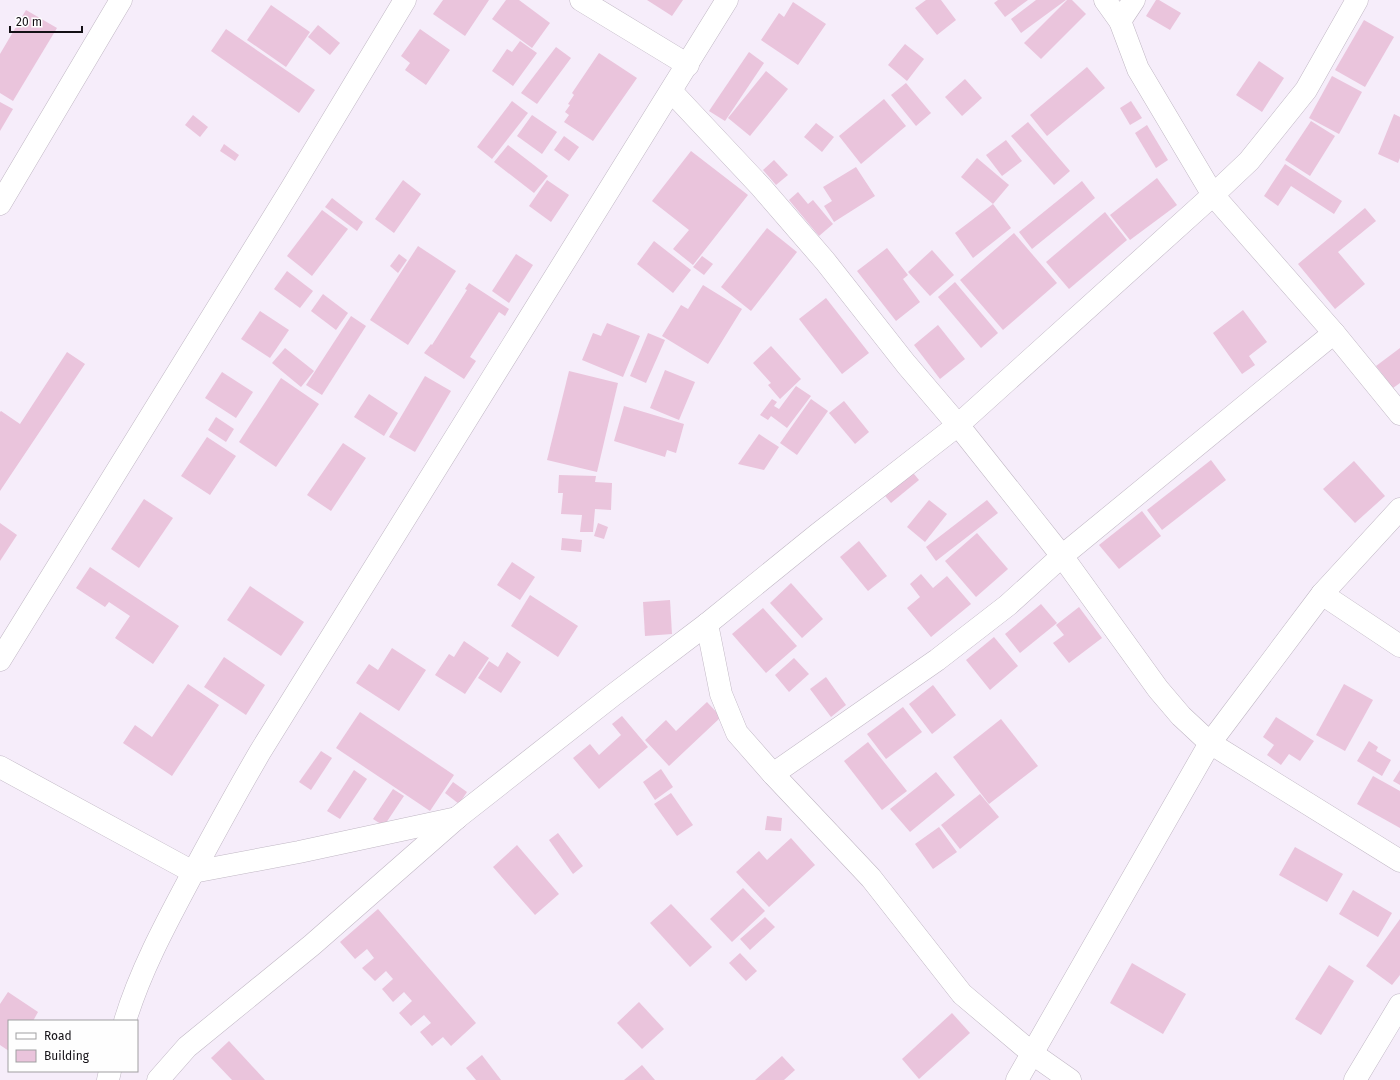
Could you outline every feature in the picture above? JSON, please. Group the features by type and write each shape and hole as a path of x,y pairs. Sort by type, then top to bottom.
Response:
{"street":[{"path":"0,204 121,0"},
{"path":"0,660 291,189 405,0"},
{"path":"581,0 688,65"},
{"path":"125,1020 132,1000 160,934 210,839 260,752 727,0"},
{"path":"1105,0 1120,21 1138,69 1213,195 1334,333 1400,414"},
{"path":"1120,21 1134,0"},
{"path":"158,1080 187,1047 312,945 458,818 612,696 708,624 818,534 958,425 1249,161 1306,90 1357,0"},
{"path":"671,91 761,187 825,261 906,364 958,425 1062,556 1158,689 1181,716 1210,743 1400,861"},
{"path":"773,774 938,660 1008,604 1062,556 1334,333"},
{"path":"1017,1080 1210,743 1322,594 1400,509"},
{"path":"1322,594 1400,646"},
{"path":"708,624 721,694 737,733 870,878 962,994 1032,1054 1070,1080"},
{"path":"0,767 193,872 299,852 458,818"},
{"path":"1354,1080 1400,1005"}],"building":[{"path":"443,0 489,0 465,36 433,14"},
{"path":"506,0 519,0 550,23 532,48 492,19"},
{"path":"647,0 683,0 672,16"},
{"path":"926,0 941,0 956,20 937,35 915,8"},
{"path":"998,0 1028,0 1005,17 994,3"},
{"path":"1036,0 1066,0 1021,33 1011,19"},
{"path":"1067,0 1072,0 1086,14 1041,59 1024,43"},
{"path":"1156,0 1159,0 1181,13 1170,30 1146,16"},
{"path":"793,2 826,24 798,65 761,40 779,13 784,17"},
{"path":"271,5 310,32 286,67 247,40"},
{"path":"26,10 57,28 13,101 0,93 0,54"},
{"path":"1364,20 1394,37 1365,87 1335,70"},
{"path":"318,25 340,43 330,55 308,37"},
{"path":"226,29 315,90 299,113 211,51"},
{"path":"420,29 450,50 426,85 405,70 410,63 401,56"},
{"path":"520,41 537,53 513,86 492,71 507,49 512,52"},
{"path":"905,44 924,59 907,81 888,65"},
{"path":"556,47 571,58 537,104 521,93"},
{"path":"749,52 764,63 725,121 709,111"},
{"path":"599,53 637,78 593,141 564,122 569,115 565,112 574,95 572,93"},
{"path":"1259,61 1284,78 1262,112 1236,95"},
{"path":"1087,67 1105,88 1047,136 1030,115"},
{"path":"766,71 788,89 750,136 728,118"},
{"path":"1332,76 1362,92 1339,134 1309,118"},
{"path":"965,79 982,98 962,116 945,97"},
{"path":"906,83 931,113 916,126 891,95"},
{"path":"884,99 906,126 861,164 839,136"},
{"path":"512,101 528,113 492,159 477,147"},
{"path":"1131,101 1142,118 1130,125 1120,108"},
{"path":"0,102 13,109 0,131"},
{"path":"1394,114 1400,117 1400,158 1398,163 1378,154"},
{"path":"193,115 208,127 200,137 185,125"},
{"path":"532,115 557,132 542,154 517,136"},
{"path":"1311,121 1335,136 1310,176 1285,160"},
{"path":"1028,122 1070,171 1054,185 1011,136"},
{"path":"816,123 834,137 822,152 804,137"},
{"path":"1147,125 1168,160 1156,168 1135,133"},
{"path":"564,136 579,147 569,161 554,150"},
{"path":"1006,140 1022,161 1002,176 986,155"},
{"path":"224,144 239,155 235,161 220,151"},
{"path":"508,145 548,176 534,193 494,162"},
{"path":"691,151 748,195 693,265 673,249 689,230 652,201"},
{"path":"977,158 1009,185 993,204 961,177"},
{"path":"774,160 788,175 776,185 763,170"},
{"path":"1285,164 1342,201 1334,214 1291,186 1278,206 1264,196"},
{"path":"856,167 875,196 834,222 824,206 832,201 823,187"},
{"path":"1157,178 1177,205 1130,240 1110,215"},
{"path":"403,180 421,194 394,233 375,219"},
{"path":"547,180 569,195 551,222 529,206"},
{"path":"1082,181 1095,198 1032,249 1019,232"},
{"path":"798,192 808,204 813,200 833,224 819,236 789,200"},
{"path":"332,198 363,222 357,231 325,207"},
{"path":"993,204 1011,228 973,258 955,233"},
{"path":"1365,208 1376,221 1338,252 1365,284 1335,309 1298,264"},
{"path":"322,210 348,229 312,276 287,256"},
{"path":"1105,212 1127,240 1069,289 1046,262"},
{"path":"767,228 797,252 751,311 721,287"},
{"path":"1014,233 1057,283 1003,330 960,280"},
{"path":"654,241 691,270 673,293 637,264"},
{"path":"418,246 456,271 408,345 370,320"},
{"path":"887,248 908,275 903,279 920,302 896,321 857,271"},
{"path":"932,250 954,275 930,296 908,272"},
{"path":"399,254 407,260 398,273 390,266"},
{"path":"516,254 533,265 509,303 492,291"},
{"path":"702,256 713,264 704,275 693,267"},
{"path":"287,271 313,291 300,308 274,289"},
{"path":"955,282 998,333 981,348 938,297"},
{"path":"469,283 509,309 505,316 499,312 470,357 476,361 464,379 424,353 431,344 432,345 467,290 465,289"},
{"path":"703,285 742,309 708,364 662,336 681,305 688,309"},
{"path":"323,294 348,313 336,330 311,311"},
{"path":"826,298 869,353 842,374 799,319"},
{"path":"1243,310 1267,342 1249,356 1255,365 1242,374 1213,333"},
{"path":"260,311 289,330 270,358 241,339"},
{"path":"351,316 366,326 322,395 306,385"},
{"path":"607,323 640,336 623,377 582,360 593,333 601,336"},
{"path":"938,325 965,359 940,379 914,345"},
{"path":"648,333 665,340 646,383 630,376"},
{"path":"771,346 801,379 780,399 768,385 771,383 753,363"},
{"path":"285,348 314,371 301,387 272,363"},
{"path":"1400,348 1400,383 1393,388 1376,366"},
{"path":"67,352 85,364 0,491 0,412 1,411 20,424"},
{"path":"665,370 695,382 679,420 650,408"},
{"path":"569,371 618,383 597,472 547,460"},
{"path":"222,372 253,392 236,418 205,398"},
{"path":"425,376 451,391 415,452 389,437"},
{"path":"281,378 319,404 276,467 239,442"},
{"path":"796,386 811,396 787,428 771,416 768,420 760,415 772,399 777,402 774,406 779,409"},
{"path":"369,394 398,413 384,436 354,417"},
{"path":"811,399 828,411 797,455 780,443"},
{"path":"844,401 869,432 855,444 829,413"},
{"path":"624,406 684,424 676,453 667,450 665,457 614,441"},
{"path":"216,417 234,429 226,442 208,430"},
{"path":"759,434 779,447 764,470 738,464"},
{"path":"207,437 236,456 210,495 181,476"},
{"path":"343,443 366,458 331,511 307,495"},
{"path":"1211,460 1226,480 1162,530 1147,510"},
{"path":"1354,461 1385,496 1355,523 1323,489"},
{"path":"909,468 919,480 891,503 881,491"},
{"path":"559,475 596,476 595,482 612,483 611,510 595,509 593,532 580,532 582,515 561,514 563,493 558,493"},
{"path":"144,499 173,518 139,568 111,549"},
{"path":"929,500 947,514 925,542 907,527"},
{"path":"987,500 998,513 936,561 926,547"},
{"path":"1142,511 1161,536 1119,569 1099,545"},
{"path":"0,523 17,535 0,561"},
{"path":"598,523 608,527 604,539 594,536"},
{"path":"977,533 1008,569 976,597 945,561"},
{"path":"562,538 582,540 581,552 561,550"},
{"path":"859,541 887,576 868,591 840,557"},
{"path":"512,562 535,577 520,600 497,585"},
{"path":"90,567 179,626 153,664 115,638 130,616 109,602 105,607 76,588"},
{"path":"921,574 933,588 947,576 971,604 931,637 907,608 920,597 910,584"},
{"path":"791,583 823,619 802,638 770,603"},
{"path":"250,586 304,622 281,656 227,620"},
{"path":"530,595 578,626 558,657 511,626"},
{"path":"670,600 672,634 645,636 643,602"},
{"path":"1041,604 1057,623 1020,653 1005,634"},
{"path":"1079,607 1102,638 1069,663 1053,643 1064,635 1056,625"},
{"path":"763,608 797,646 766,673 732,634"},
{"path":"994,637 1018,666 990,690 966,660"},
{"path":"464,641 489,658 465,694 435,675 449,654 454,657"},
{"path":"392,648 426,670 399,711 356,683 369,664 378,670"},
{"path":"507,652 521,662 501,693 478,678 489,661 498,667"},
{"path":"224,657 265,685 246,715 204,687"},
{"path":"794,658 809,674 789,692 775,675"},
{"path":"826,677 846,705 831,717 810,689"},
{"path":"188,684 219,705 172,776 123,743 135,725 152,737"},
{"path":"1344,684 1373,700 1345,751 1316,735"},
{"path":"933,685 956,715 932,734 909,704"},
{"path":"707,702 721,717 669,766 645,740 666,720 676,731"},
{"path":"903,707 922,732 886,759 867,734"},
{"path":"360,712 454,775 430,811 336,748"},
{"path":"622,716 648,747 599,789 573,758 590,744 599,755 621,735 612,724"},
{"path":"1276,717 1314,741 1300,761 1289,754 1281,765 1267,755 1274,745 1263,737"},
{"path":"1001,719 1038,766 989,804 953,757"},
{"path":"1369,741 1378,747 1376,751 1391,760 1382,776 1357,761"},
{"path":"868,742 907,791 882,810 844,761"},
{"path":"321,751 332,758 311,790 299,782"},
{"path":"661,769 673,787 655,800 643,782"},
{"path":"354,770 367,779 340,819 327,811"},
{"path":"1400,770 1400,785 1393,781"},
{"path":"936,772 955,795 910,832 890,809"},
{"path":"1373,776 1400,791 1400,828 1357,804"},
{"path":"453,782 467,792 459,804 445,793"},
{"path":"393,789 404,796 384,826 373,819"},
{"path":"671,793 693,825 677,836 654,804"},
{"path":"980,794 999,817 960,849 941,825"},
{"path":"767,816 782,818 781,831 765,830"},
{"path":"939,827 957,852 933,869 915,844"},
{"path":"558,833 583,866 573,874 549,840"},
{"path":"791,838 815,865 769,907 736,872 759,851 767,860"},
{"path":"517,845 559,894 535,915 493,867"},
{"path":"1295,847 1343,874 1327,902 1279,875"},
{"path":"743,888 765,911 732,942 710,919"},
{"path":"1353,890 1392,913 1378,937 1339,914"},
{"path":"671,904 712,947 690,967 650,923"},
{"path":"378,909 476,1023 451,1046 443,1037 432,1046 420,1032 431,1023 424,1015 411,1026 399,1013 412,1001 404,992 393,1002 382,989 393,979 386,971 375,981 362,968 374,958 367,949 355,959 340,942"},
{"path":"765,917 775,927 750,950 740,939"},
{"path":"1400,919 1400,975 1392,985 1366,966"},
{"path":"740,953 757,971 746,981 729,963"},
{"path":"1132,963 1186,994 1163,1034 1110,1003"},
{"path":"1329,965 1354,981 1321,1035 1295,1019"},
{"path":"8,992 38,1012 34,1020 8,1020 8,1050 0,1045 0,1004"},
{"path":"639,1002 664,1029 642,1049 617,1023"},
{"path":"952,1013 970,1033 919,1079 902,1059"},
{"path":"229,1041 265,1080 232,1080 211,1058"},
{"path":"482,1055 501,1080 476,1080 466,1068"},
{"path":"782,1056 795,1070 784,1080 755,1080"},
{"path":"642,1065 655,1080 624,1080"}]}
